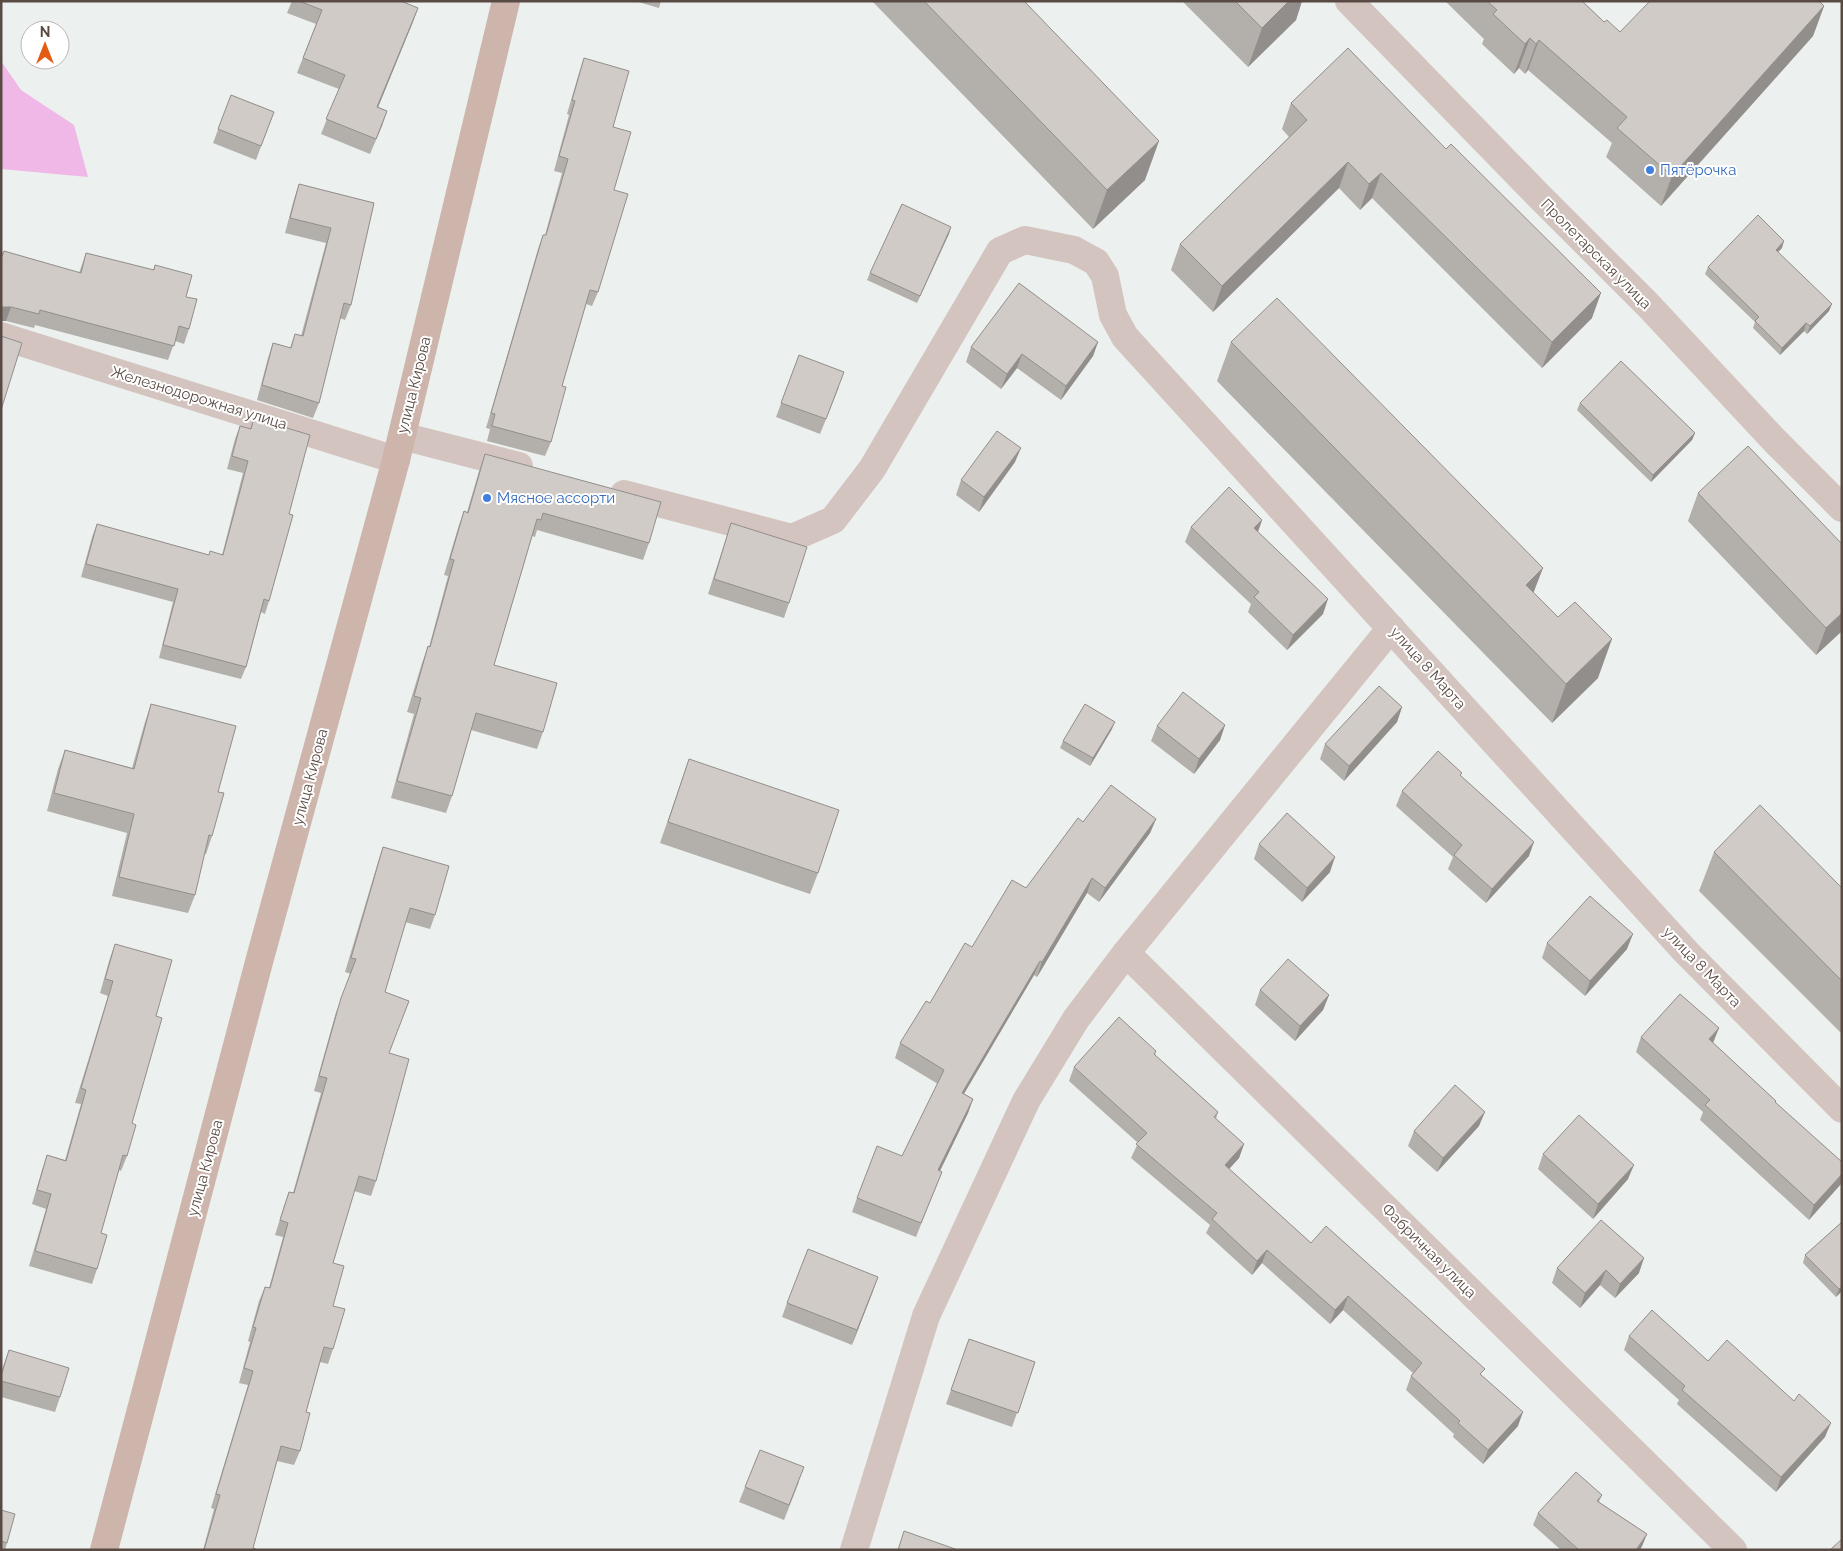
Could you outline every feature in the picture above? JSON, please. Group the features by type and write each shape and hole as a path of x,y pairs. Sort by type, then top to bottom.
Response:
{"main road":[{"name":"улица Кирова","path":"104,1550 262,952 399,448 506,1"}],"street":[{"name":"Пролетарская улица","path":"1349,1 1648,305 1774,440 1842,508"},
{"name":"улица 8 Марта","path":"602,488 792,538 833,520 872,469 1000,251 1025,240 1074,250 1096,262 1105,276 1113,315 1125,337 1687,953 1842,1109"},
{"name":"Железнодорожная улица","path":"1,336 399,448 545,472"},
{"path":"854,1550 926,1316 1026,1101 1076,1019 1126,953 1391,628"},
{"name":"Фабричная улица","path":"1126,953 1733,1550"}],"shaded area":[{"path":"1,61 21,90 74,125 88,177 1,169"}],"building":[{"path":"299,1 401,1 418,8 377,107 387,111 376,139 326,119 345,75 303,58 322,10"},
{"path":"924,1 1024,1 1159,141 1107,190"},
{"path":"1235,1 1289,1 1262,28"},
{"path":"1487,1 1582,1 1604,22 1607,20 1620,32 1650,1 1819,1 1824,6 1672,176 1617,128 1627,117 1539,40 1536,44 1530,38 1525,44 1493,14 1497,10"},
{"path":"1348,48 1446,149 1451,144 1601,293 1552,342 1381,173 1369,184 1348,162 1222,286 1180,244 1307,120 1291,103"},
{"path":"584,58 629,71 613,127 631,132 614,190 628,194 598,292 590,290 562,386 566,387 551,442 492,426 495,414 491,413 543,235 546,235 568,159 559,156 575,101 572,100"},
{"path":"231,95 274,112 261,146 218,129"},
{"path":"299,184 374,203 351,305 344,303 319,403 262,385 273,343 291,348 295,334 303,336 331,228 290,218"},
{"path":"902,204 951,227 920,296 870,273"},
{"path":"1758,215 1784,241 1776,250 1832,304 1810,326 1806,323 1782,348 1755,321 1759,317 1708,267"},
{"path":"4,251 81,273 86,253 154,270 155,265 192,275 186,297 197,299 189,329 179,326 174,346 40,310 39,314 11,307 1,307 1,259"},
{"path":"1019,283 1098,342 1066,386 1022,354 1007,374 971,347"},
{"path":"1277,298 1543,568 1526,585 1558,617 1575,602 1612,639 1566,684 1231,342"},
{"path":"1,336 22,343 1,410"},
{"path":"799,355 844,372 826,419 781,403"},
{"path":"1621,361 1695,433 1653,475 1580,403"},
{"path":"254,418 310,435 289,514 293,515 269,601 264,599 246,667 163,645 178,589 86,564 97,524 209,555 210,551 223,555 248,461 232,456 240,426 251,429"},
{"path":"997,431 1021,448 984,497 961,480"},
{"path":"1748,446 1842,544 1842,613 1826,628 1698,493"},
{"path":"485,454 661,502 649,543 543,513 541,520 537,519 494,665 557,683 543,732 476,713 452,796 397,781 421,698 414,696 428,646 430,647 454,560 450,559 464,511 468,513"},
{"path":"1229,487 1262,520 1254,528 1328,599 1293,635 1254,597 1259,592 1191,527"},
{"path":"731,523 807,547 789,603 714,579"},
{"path":"1379,686 1402,707 1349,766 1325,744"},
{"path":"1183,692 1225,725 1199,759 1157,726"},
{"path":"151,704 236,726 218,792 224,793 212,836 209,835 195,895 119,877 134,814 54,793 65,750 134,769"},
{"path":"1085,704 1115,722 1093,758 1063,741"},
{"path":"1438,751 1462,773 1460,775 1534,842 1492,889 1454,855 1462,845 1402,791"},
{"path":"689,759 839,810 818,873 668,822"},
{"path":"1111,785 1156,819 1105,888 1092,878 1042,962 1040,961 962,1093 973,1099 938,1170 942,1172 921,1223 857,1198 877,1146 902,1156 944,1070 900,1043 926,1001 930,1003 965,943 972,947 1012,880 1026,888 1078,818 1083,822"},
{"path":"1760,805 1842,888 1842,981 1714,852"},
{"path":"1287,813 1335,857 1307,888 1259,844"},
{"path":"383,847 449,866 435,915 410,908 385,992 409,1001 389,1053 409,1059 376,1181 359,1176 333,1263 344,1266 333,1306 345,1309 333,1349 324,1347 306,1412 310,1413 300,1451 281,1446 253,1548 256,1550 204,1550 220,1495 216,1494 253,1371 244,1368 256,1328 253,1327 265,1287 270,1288 288,1223 280,1220 289,1192 294,1193 327,1078 319,1076 341,998 356,959 351,958"},
{"path":"1590,896 1633,934 1590,981 1547,943"},
{"path":"115,944 172,960 156,1016 162,1018 132,1123 136,1125 127,1156 123,1155 101,1233 107,1235 97,1269 35,1251 51,1194 37,1190 47,1155 66,1161 86,1090 81,1088 113,981 105,979"},
{"path":"1288,959 1329,995 1300,1026 1260,990"},
{"path":"1680,994 1719,1028 1709,1039 1842,1162 1842,1174 1814,1205 1705,1105 1710,1100 1641,1037"},
{"path":"1119,1017 1156,1051 1154,1054 1218,1112 1214,1117 1244,1144 1225,1165 1311,1243 1326,1226 1485,1369 1480,1374 1523,1412 1488,1450 1458,1423 1460,1421 1411,1376 1422,1363 1348,1296 1335,1310 1267,1250 1257,1261 1212,1219 1217,1213 1136,1144 1147,1133 1074,1067"},
{"path":"1455,1085 1485,1112 1443,1158 1414,1131"},
{"path":"1579,1115 1634,1165 1598,1204 1543,1154"},
{"path":"1601,1220 1644,1258 1620,1284 1606,1270 1585,1293 1557,1268"},
{"path":"1842,1222 1842,1287 1839,1289 1805,1255"},
{"path":"808,1249 878,1277 857,1330 787,1303"},
{"path":"1652,1310 1708,1361 1727,1340 1794,1401 1799,1394 1831,1423 1781,1477 1682,1390 1685,1386 1629,1336"},
{"path":"969,1339 1035,1362 1018,1413 951,1390"},
{"path":"9,1350 69,1368 60,1397 1,1381"},
{"path":"760,1450 804,1467 789,1505 745,1487"},
{"path":"1576,1472 1602,1495 1597,1501 1647,1534 1636,1550 1579,1550 1538,1513"},
{"path":"1,1510 15,1514 7,1543 1,1541"},
{"path":"904,1531 958,1550 898,1550"},
{"path":"1842,1539 1842,1550 1831,1549"}],"place":[{"name":"Пятёрочка","path":"1650,170"},
{"name":"Мясное ассорти","path":"487,498"}]}
